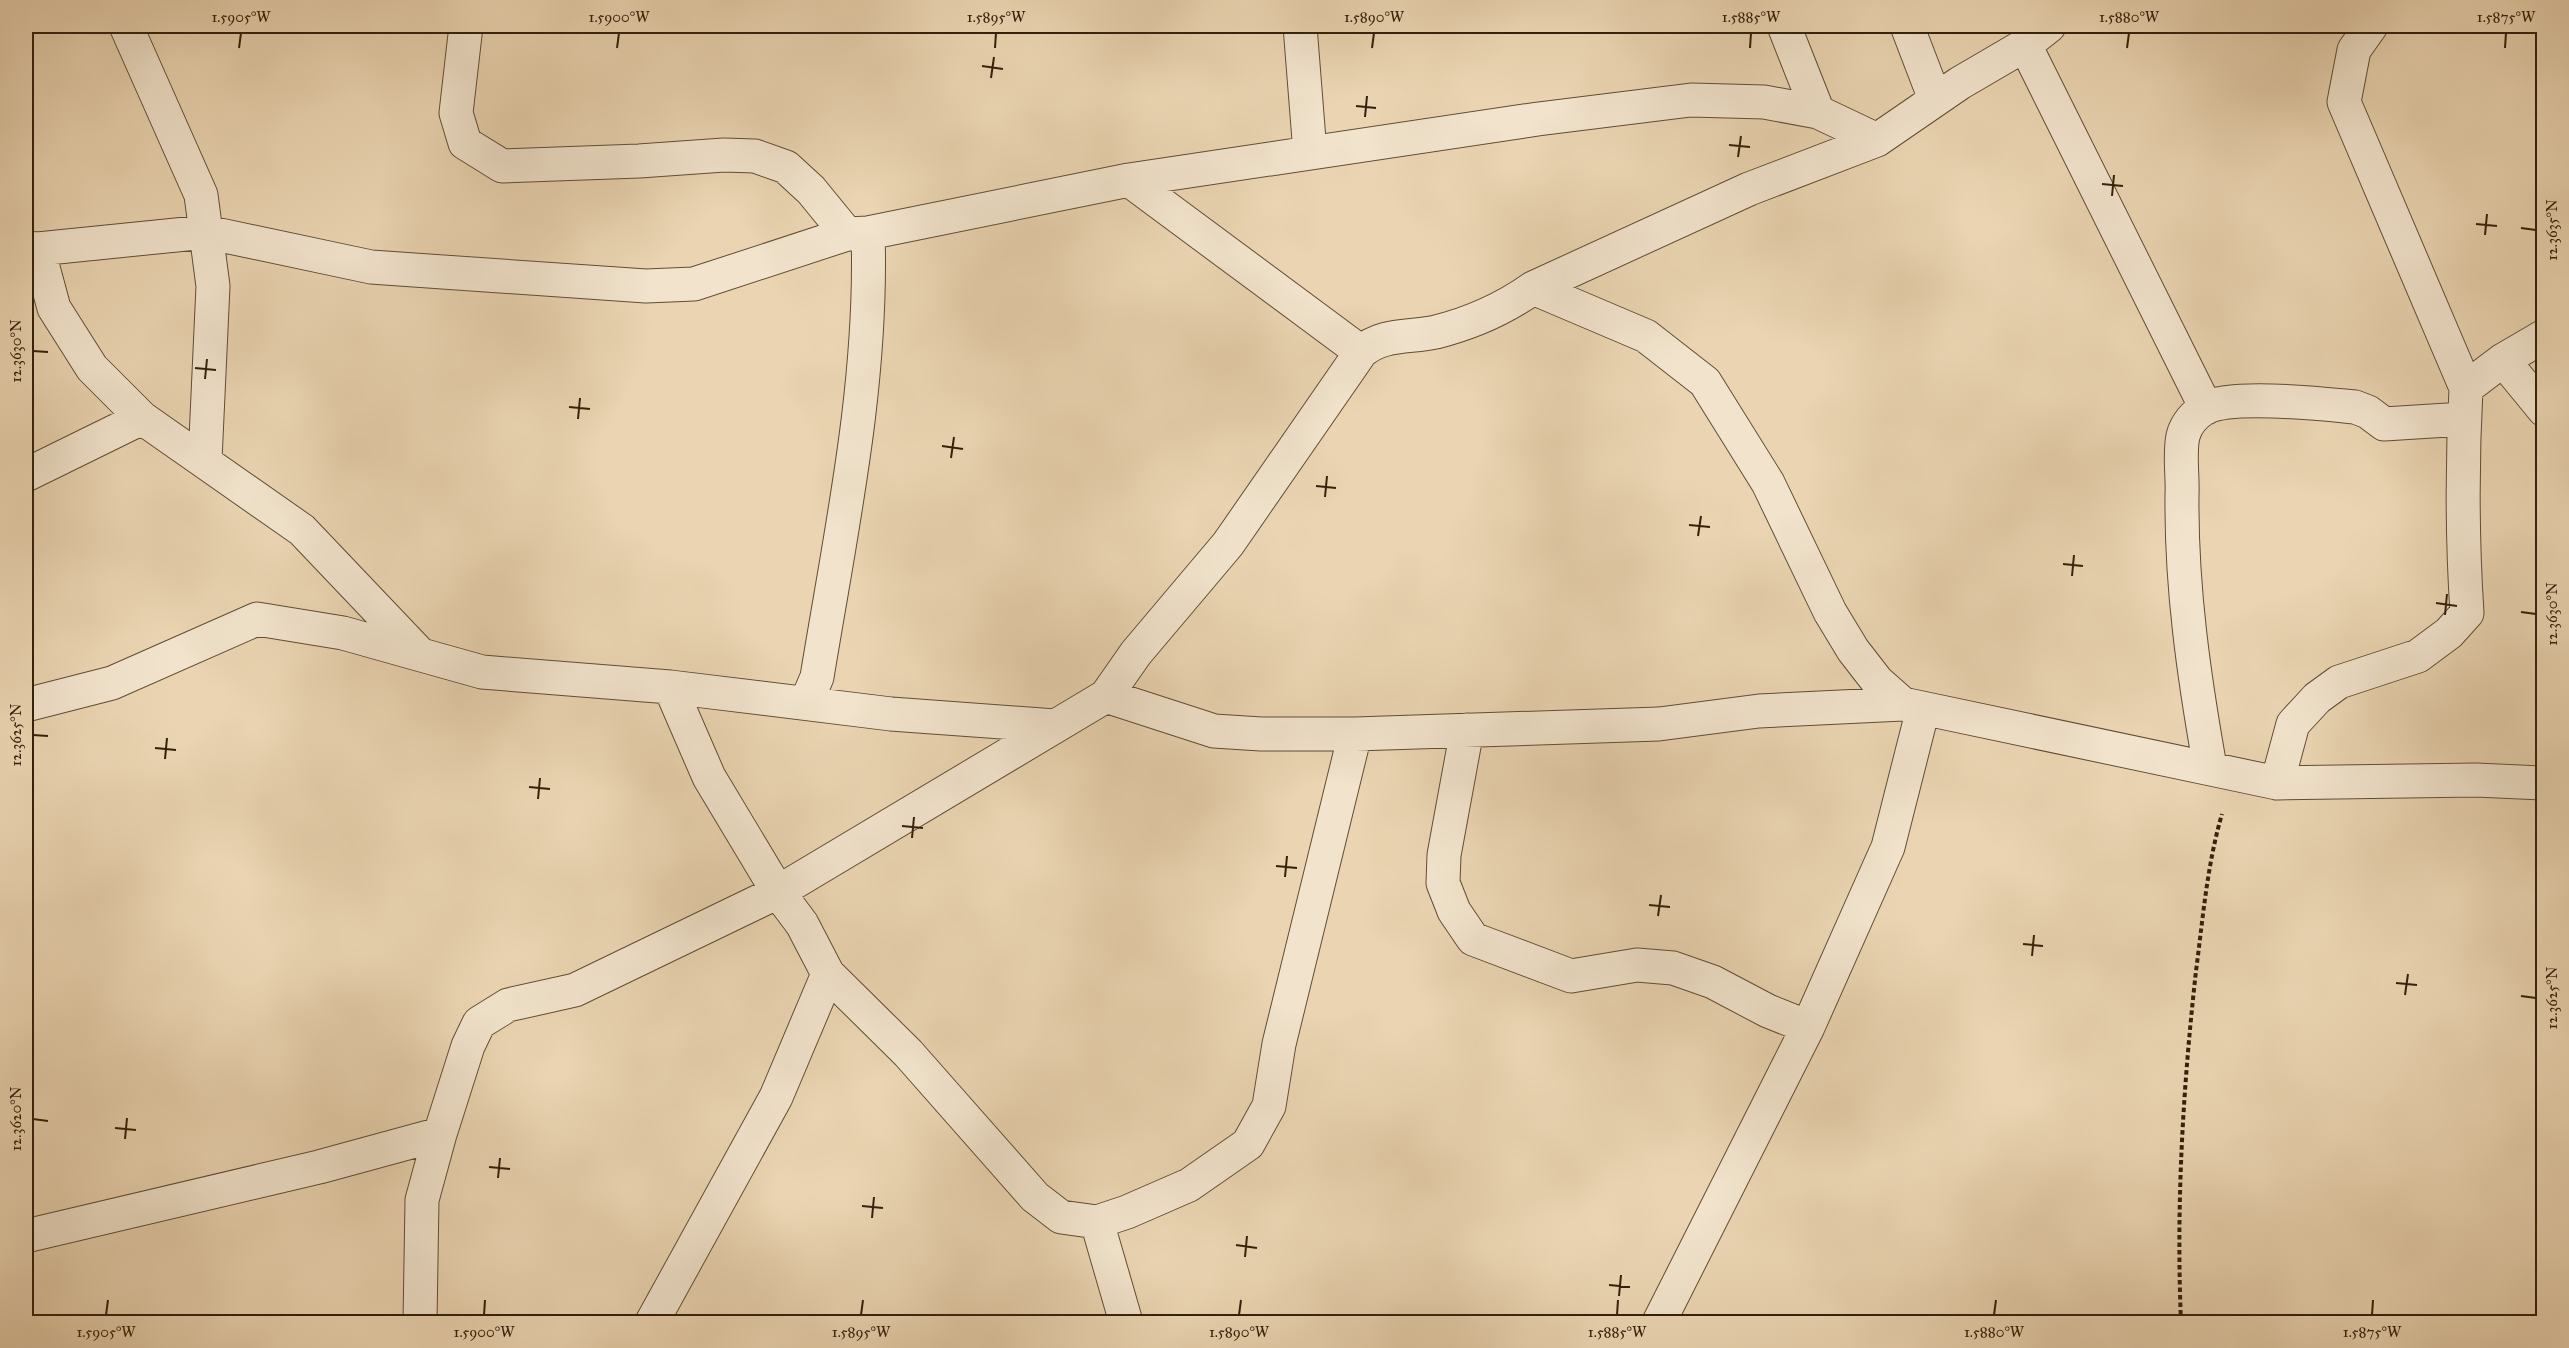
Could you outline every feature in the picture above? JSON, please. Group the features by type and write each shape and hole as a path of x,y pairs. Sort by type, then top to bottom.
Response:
{"street":[{"path":"126,26 201,195 213,286 205,460"},
{"path":"466,26 456,113 465,143 502,166 724,155 755,156 786,167 858,234 870,280 855,459 817,677 806,703"},
{"path":"1300,26 1310,153"},
{"path":"1784,26 1818,112"},
{"path":"1907,26 1935,99"},
{"path":"2277,783 2293,723 2317,698 2338,682 2418,656 2449,633 2467,613 2461,529 2465,404 2344,102 2354,50 2371,26"},
{"path":"420,1323 422,1200 468,1046 479,1023 508,1005 575,990 778,892 1106,696 1136,653 1228,544 1361,352 1371,343 1392,337 1433,333 1476,321 1509,305 1533,288 1749,189 1877,140 1935,99 2037,35 2206,408"},
{"path":"420,654 302,530 142,418 92,368 54,309 32,248 206,232 371,267 646,286 694,284 858,234 1129,180 1538,119 1691,100 1764,102 1818,112 1877,140"},
{"path":"1129,180 1361,352"},
{"path":"1533,288 1646,336 1705,382 1768,483 1830,612 1852,650 1877,681 1913,707"},
{"path":"2222,770 2187,622 2182,528 2183,436 2189,421 2206,408 2228,402 2249,402 2346,406 2368,412 2384,424 2465,404 2503,360 2544,336"},
{"path":"2503,360 2544,410"},
{"path":"26,475 142,418"},
{"path":"26,705 112,682 257,619 343,633 482,672 670,687 891,714 1055,726"},
{"path":"670,687 709,777 778,892 802,924 828,974 908,1053 1035,1197 1061,1217 1097,1222 1127,1212 1189,1185 1248,1144 1269,1106 1279,1044 1355,734"},
{"path":"1106,696 1214,731 1261,734 1355,734 1659,724 1759,711 1913,707 2277,783 2476,780 2544,783"},
{"path":"1659,1323 1808,1028 1888,847 1913,707"},
{"path":"1467,730 1444,855 1443,883 1454,911 1473,939 1571,976 1638,965 1673,968 1713,982 1768,1011 1808,1028"},
{"path":"652,1323 776,1097 828,974"},
{"path":"26,1236 319,1167 440,1134"},
{"path":"1097,1222 1126,1323"}],"path":[{"path":"2181,1323 2184,1078 2222,770"}]}
